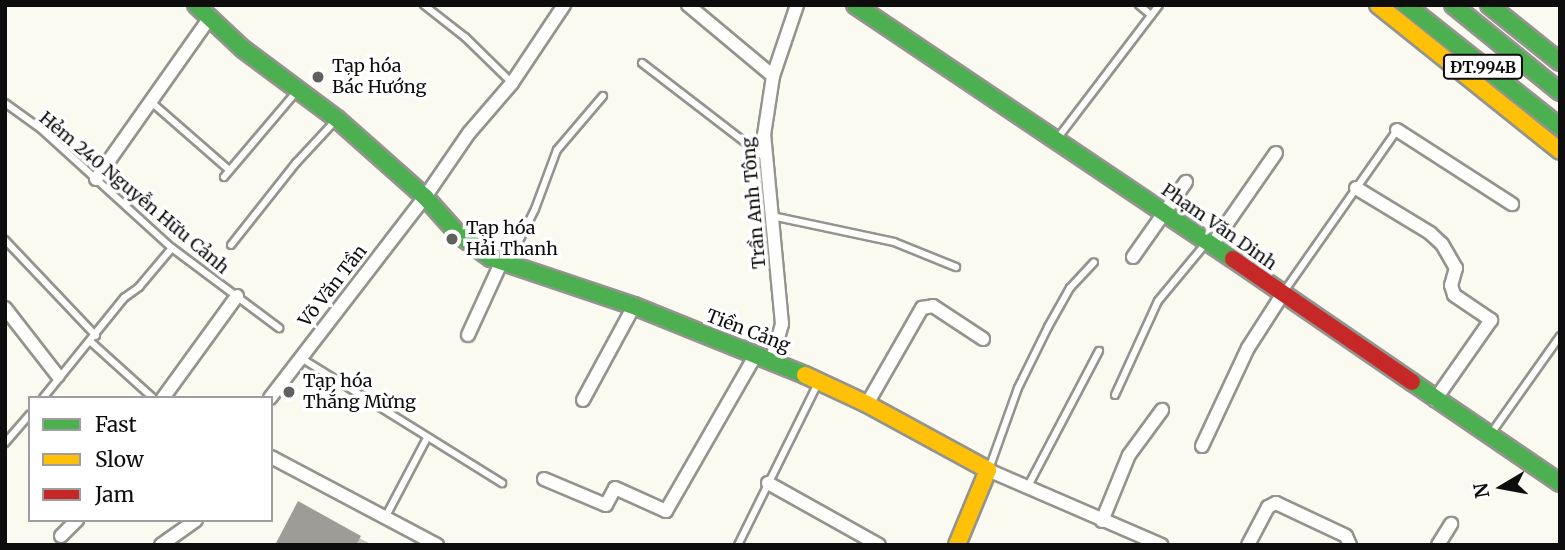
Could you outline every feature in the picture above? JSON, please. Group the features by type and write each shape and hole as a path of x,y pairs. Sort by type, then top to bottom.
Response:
{"street":[{"name":"Tiền Cảng","path":"196,5 211,16 243,49 337,119 425,197 459,235 504,264 634,306 763,357 867,404 988,470"},
{"name":"Võ Văn Tần","path":"271,396 425,197 469,133 512,83 564,5"},
{"path":"688,5 773,76"},
{"name":"Trần Anh Tông","path":"544,479 606,505 615,488 666,512 782,324 764,135 773,76 797,5"},
{"name":"Phạm Văn Dinh","path":"855,5 1165,212 1435,400 1560,483"},
{"name":"ĐT.994B","path":"1378,5 1560,151"},
{"name":"ĐT.994B","path":"1406,5 1560,127"},
{"name":"ĐT.994B","path":"1453,5 1560,92"},
{"name":"ĐT.994B","path":"1489,5 1560,62"},
{"path":"96,179 149,100 211,16"},
{"path":"1396,130 1512,204"},
{"path":"1210,243 1276,153"},
{"path":"1133,257 1186,182"},
{"path":"1356,188 1430,233 1442,244 1456,268 1451,285 1454,295 1491,320 1435,400"},
{"path":"468,335 504,264"},
{"path":"1202,446 1248,348 1282,295"},
{"path":"164,396 237,296"},
{"path":"583,400 634,306"},
{"path":"867,404 922,308 933,306 983,340"},
{"path":"5,308 58,376"},
{"path":"1102,521 1129,455 1162,410"},
{"path":"273,458 437,545"},
{"path":"957,545 988,470 1161,545"},
{"path":"768,483 879,545"},
{"path":"1248,545 1269,507 1276,503 1346,536 1350,545"},
{"path":"61,536 74,522"},
{"path":"161,545 193,522"},
{"path":"1438,545 1451,524"}],"lane":[{"path":"424,5 466,37 512,83"},
{"path":"1139,5 1151,15"},
{"path":"1056,141 1159,5"},
{"path":"642,63 765,158"},
{"path":"223,177 257,142 298,90"},
{"path":"504,264 535,209 557,150 603,96"},
{"path":"149,100 229,170"},
{"name":"Hẻm 240 Nguyễn Hữu Cảnh","path":"5,103 41,129 172,248 279,328"},
{"path":"231,245 296,163 337,119"},
{"path":"1282,295 1396,130"},
{"path":"772,216 894,243 956,267"},
{"path":"5,240 93,339 151,396"},
{"path":"1115,395 1158,301 1210,243"},
{"path":"44,396 124,298 139,287 172,248"},
{"path":"988,470 1018,388 1048,327 1070,288 1094,262"},
{"path":"1489,436 1560,336"},
{"path":"1027,488 1099,351"},
{"path":"299,357 502,483"},
{"path":"738,545 818,381"},
{"path":"5,443 28,416"},
{"path":"386,516 427,438"}],"building":[{"path":"298,501 361,536 356,545 275,545"}],"traffic: fast":[{"path":"196,5 243,49 337,119 425,197 459,235 491,258 634,306 805,375"},
{"path":"855,5 1233,259"},
{"path":"1406,5 1560,127"},
{"path":"1453,5 1560,92"},
{"path":"1489,5 1560,62"},
{"path":"1412,382 1560,483"}],"traffic: slow":[{"path":"1378,5 1560,151"},
{"path":"805,375 867,404 988,470 957,545"}],"traffic: jam":[{"path":"1233,259 1412,382"}],"place":[{"name":"Tạp hóa Bác Hướng","path":"318,77"},
{"name":"Tạp hóa Hải Thanh","path":"452,239"},
{"name":"Tạp hóa Thắng Mừng","path":"289,392"}]}
